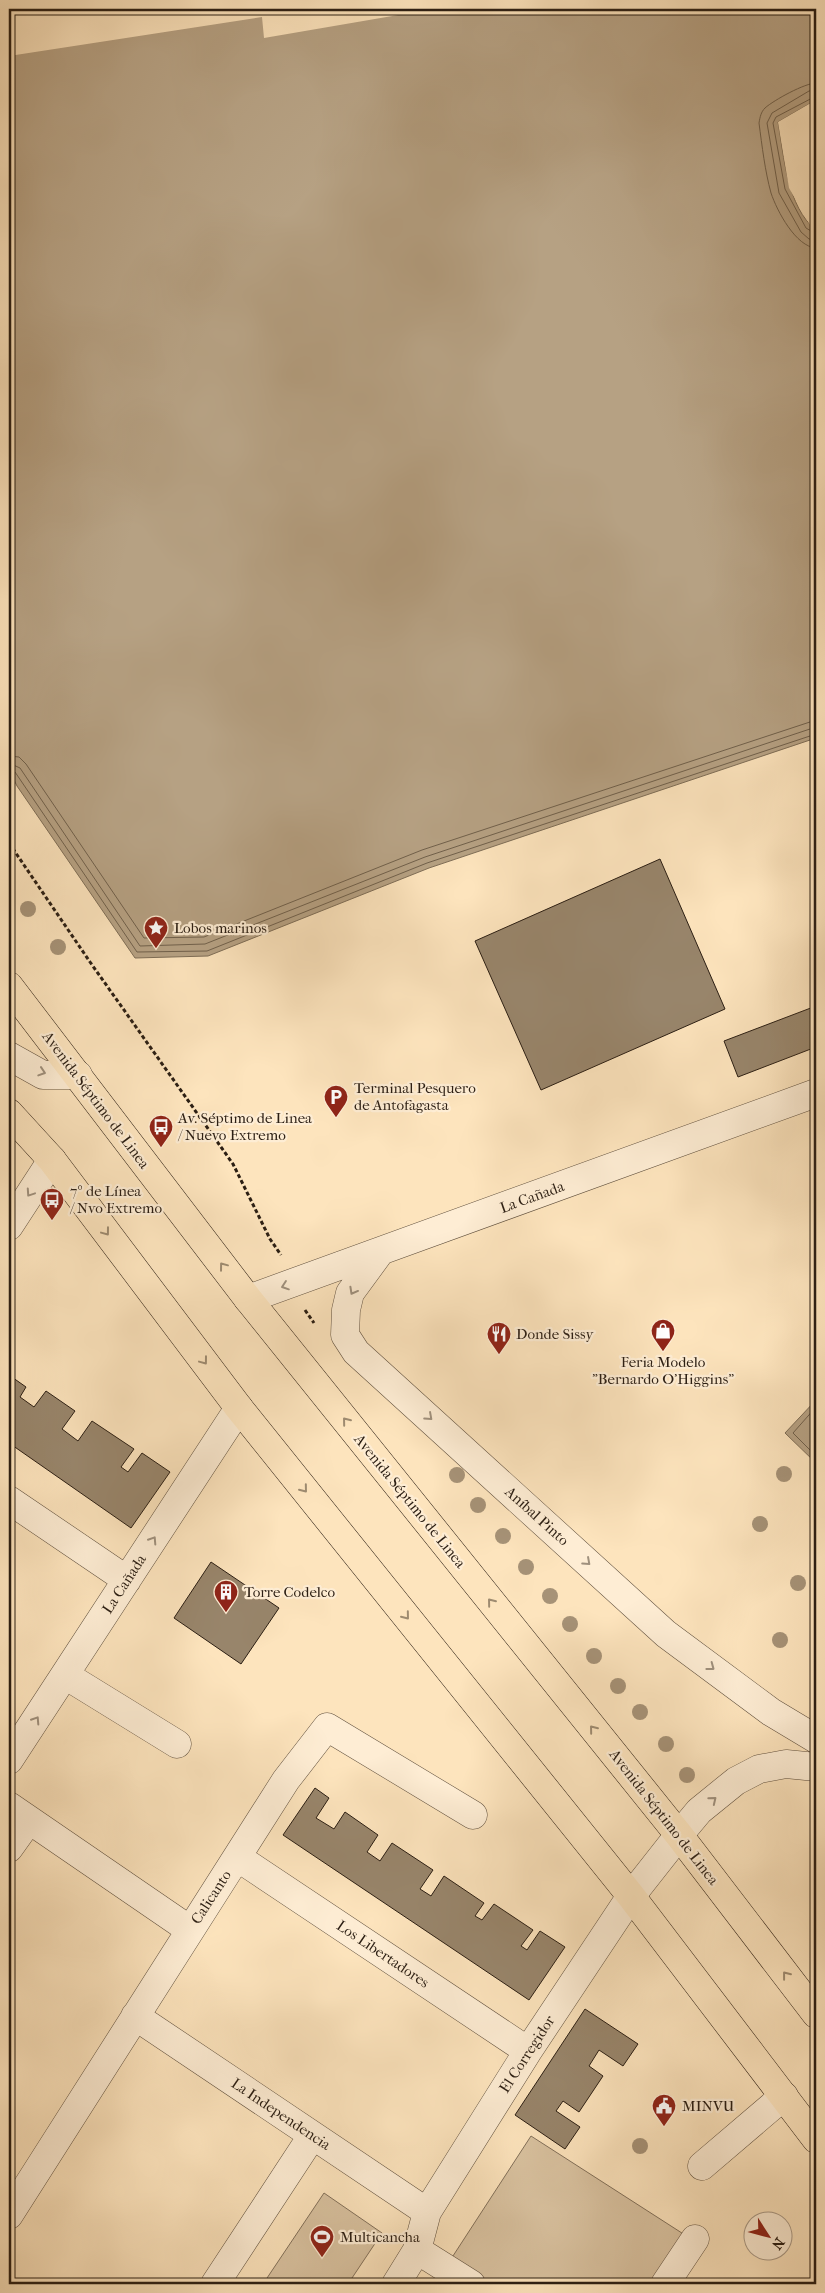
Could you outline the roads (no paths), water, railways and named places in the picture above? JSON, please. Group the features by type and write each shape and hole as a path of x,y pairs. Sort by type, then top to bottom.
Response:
{"highway":[{"name":"Avenida Séptimo de Linea","path":"9,986 248,1299 679,1835 816,2014"},
{"path":"9,1113 52,1160 240,1408 631,1896 816,2139"}],"street":[{"path":"9,1056 44,1075 78,1075"},
{"name":"La Cañada","path":"248,1299 816,1093"},
{"path":"9,1226 52,1160"},
{"name":"Aníbal Pinto","path":"380,1252 350,1293 346,1310 345,1335 356,1352 666,1634 771,1712 816,1739"},
{"name":"La Cañada","path":"9,1760 240,1408"},
{"path":"9,1500 127,1580"},
{"path":"65,1675 177,1744"},
{"name":"Calicanto","path":"9,2215 286,1780 327,1727 473,1815"},
{"path":"679,1835 699,1811 736,1782 759,1769 786,1764 816,1767"},
{"path":"9,1848 19,1813 190,1930"},
{"name":"El Corregidor","path":"396,2284 417,2250 427,2212 528,2051 631,1896 679,1835"},
{"name":"Los Libertadores","path":"237,1857 528,2051"},
{"name":"La Independencia","path":"135,2016 427,2212"},
{"path":"702,2166 784,2096"},
{"path":"215,2284 312,2136"},
{"path":"665,2284 696,2239"},
{"path":"417,2250 471,2284"}],"water":[{"path":"9,9 816,9 816,100 778,122 788,180 793,195 806,220 816,230 816,738 429,868 208,956 135,958 17,786 9,770"},
{"path":"816,1400 816,1463 785,1433"}],"place":[{"name":"Lobos marinos","path":"156,949"},
{"name":"Terminal Pesquero de Antofagasta","path":"336,1118"},
{"name":"Av. Séptimo de Linea / Nuevo Extremo","path":"161,1148"},
{"name":"7º de Línea / Nvo Extremo","path":"52,1221"},
{"name":"Feria Modelo \"Bernardo O'Higgins\"","path":"663,1352"},
{"name":"Donde Sissy","path":"499,1355"},
{"name":"Torre Codelco","path":"226,1613"},
{"name":"MINVU","path":"664,2127"},
{"name":"Multicancha","path":"322,2258"}]}
